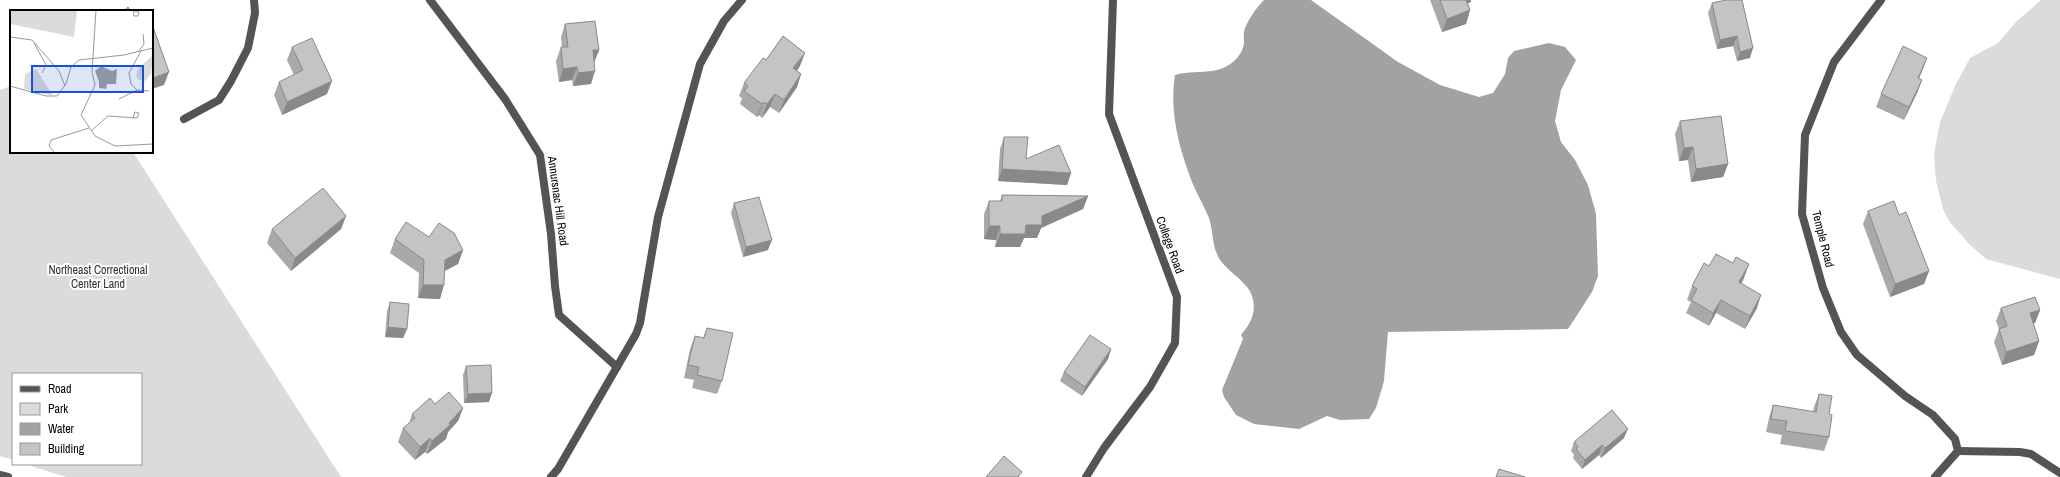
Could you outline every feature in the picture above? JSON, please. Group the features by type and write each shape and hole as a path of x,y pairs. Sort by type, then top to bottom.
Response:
{"street":[{"path":"184,119 219,100 231,81 248,48 256,13 254,0"},
{"name":"Annursnac Hill Road","path":"430,0 505,99 540,155 551,234 559,315 617,367"},
{"path":"551,477 558,469 636,334 640,323 658,217 700,64 724,21 742,0"},
{"name":"College Road","path":"1086,477 1104,448 1150,387 1174,343 1177,297 1109,114 1113,0"},
{"name":"Temple Road","path":"1881,0 1834,62 1805,135 1802,214 1823,288 1841,332 1857,355 1905,396 1933,415 1955,439 1958,451"},
{"path":"1935,477 1958,451 2020,452 2031,454 2060,473"},
{"path":"0,475 8,477"}],"green space":[{"path":"2041,0 2060,0 2060,279 1986,259 1969,244 1949,221 1943,209 1936,181 1934,154 1940,122 1955,86 1970,58 1998,43 2016,22"},
{"name":"Northeast Correctional Center Land","path":"10,86 10,153 134,153 341,477 66,477 28,465 142,465 142,373 12,373 12,460 0,456 0,90"}],"water":[{"path":"1264,0 1311,0 1398,62 1440,85 1479,97 1493,93 1505,74 1508,58 1514,51 1549,43 1565,47 1576,60 1561,90 1555,121 1561,142 1575,160 1588,185 1596,214 1598,276 1592,292 1568,329 1388,332 1384,381 1376,408 1369,419 1340,420 1327,416 1299,429 1254,424 1236,415 1224,397 1222,390 1243,339 1241,335 1248,326 1252,317 1254,307 1252,296 1246,285 1224,265 1215,250 1209,218 1192,182 1179,143 1174,116 1173,89 1175,75 1218,70 1234,61 1242,51 1245,28 1251,16"}],"building":[{"path":"1440,0 1466,0 1470,10 1447,19"},
{"path":"1726,0 1742,0 1753,48 1740,52 1737,36 1720,40 1712,3"},
{"path":"595,21 599,50 593,50 595,71 578,73 577,67 563,69 561,47 568,47 565,24"},
{"path":"153,27 169,72 153,78"},
{"path":"783,36 805,53 793,68 801,74 784,100 775,94 767,104 763,102 762,104 744,91 748,86 744,83 763,58 766,60"},
{"path":"312,38 332,81 287,102 279,82 303,70 292,47"},
{"path":"1903,46 1927,58 1918,78 1922,80 1909,107 1881,94"},
{"path":"1721,116 1728,164 1696,169 1693,147 1684,148 1680,121"},
{"path":"1004,137 1028,137 1026,159 1059,145 1071,173 1002,169"},
{"path":"323,188 346,216 295,258 272,229"},
{"path":"1002,195 1088,196 1042,216 1042,225 1026,225 1025,234 1000,234 1000,226 989,226 989,201 1002,201"},
{"path":"759,197 772,240 746,247 734,203"},
{"path":"1894,201 1899,215 1906,212 1929,271 1895,284 1868,211"},
{"path":"406,222 429,237 439,223 454,233 463,250 445,260 444,285 423,285 424,260 395,239"},
{"path":"1716,254 1733,263 1736,257 1749,264 1739,282 1761,295 1750,316 1721,300 1713,313 1691,300 1697,289 1692,286 1704,263 1709,266"},
{"path":"2035,297 2040,310 2030,313 2039,341 2006,352 1999,329 2007,326 2001,308"},
{"path":"390,302 409,304 407,329 388,327"},
{"path":"707,328 733,333 722,381 697,375 699,367 688,365 695,336 704,338"},
{"path":"1090,335 1111,349 1085,387 1064,372"},
{"path":"491,365 492,393 468,394 466,366"},
{"path":"449,392 463,408 449,423 450,425 432,441 430,438 420,447 403,428 415,418 412,414 430,398 435,404"},
{"path":"1819,394 1832,396 1829,414 1832,415 1829,437 1785,431 1787,421 1771,419 1773,405 1816,412"},
{"path":"1612,410 1628,429 1605,448 1602,445 1585,460 1576,449 1578,447 1574,442"},
{"path":"1004,456 1022,472 1018,477 986,477"},
{"path":"1499,469 1525,477 1496,477"}]}
